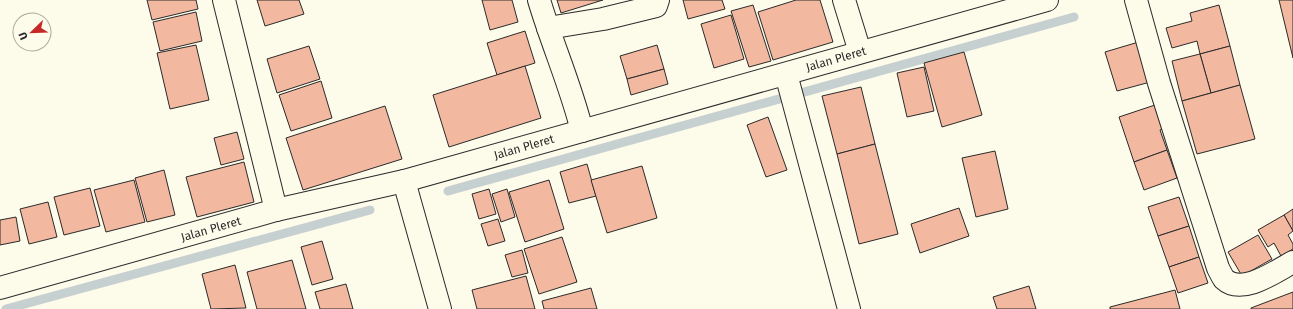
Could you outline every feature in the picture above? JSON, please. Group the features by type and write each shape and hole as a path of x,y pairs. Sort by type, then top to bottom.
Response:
{"street":[{"path":"224,0 276,210"},
{"path":"539,0 575,104 582,131"},
{"path":"548,28 602,19 656,6 658,0"},
{"path":"844,0 860,52"},
{"path":"1136,0 1159,83 1218,268 1224,279 1234,285 1245,285 1258,281 1293,262"},
{"name":"Jalan Pleret","path":"0,288 276,210 404,181 786,74 1037,1"},
{"path":"786,74 849,309"},
{"path":"404,181 440,309"}],"building":[{"path":"147,0 196,0 198,9 152,20"},
{"path":"257,0 299,0 304,14 265,26"},
{"path":"482,0 512,0 518,22 490,30"},
{"path":"557,0 603,0 561,13"},
{"path":"683,0 722,0 725,9 688,19"},
{"path":"796,0 820,0 833,42 773,60 758,12"},
{"path":"1279,0 1293,0 1293,58"},
{"path":"753,5 771,61 749,67 731,11"},
{"path":"1219,5 1230,46 1200,54 1197,41 1172,48 1166,28 1192,21 1190,13"},
{"path":"196,12 202,41 160,51 153,22"},
{"path":"731,15 744,59 714,68 701,24"},
{"path":"525,31 535,63 497,75 487,43"},
{"path":"1142,41 1154,81 1117,91 1105,52"},
{"path":"196,45 209,100 170,109 157,53"},
{"path":"657,45 664,69 627,79 620,56"},
{"path":"309,46 320,79 277,93 267,59"},
{"path":"1230,46 1240,85 1211,93 1200,54"},
{"path":"964,52 982,115 942,127 924,63"},
{"path":"1200,54 1211,93 1182,101 1172,61"},
{"path":"525,66 541,118 449,147 433,95"},
{"path":"924,67 934,111 907,117 897,73"},
{"path":"664,69 668,84 631,95 627,79"},
{"path":"321,81 332,118 291,131 279,95"},
{"path":"1240,85 1255,139 1197,154 1182,101"},
{"path":"861,87 875,144 837,154 822,96"},
{"path":"1161,103 1169,126 1160,130 1167,150 1134,162 1119,117"},
{"path":"385,106 402,159 303,190 286,138"},
{"path":"768,117 787,170 766,177 747,125"},
{"path":"237,132 244,159 221,165 214,138"},
{"path":"875,144 898,234 859,244 837,154"},
{"path":"1167,150 1177,178 1144,190 1134,162"},
{"path":"995,151 1008,209 976,217 962,158"},
{"path":"244,162 254,202 197,217 186,177"},
{"path":"587,164 596,196 569,203 560,172"},
{"path":"642,166 657,218 607,233 591,180"},
{"path":"164,170 175,215 147,222 135,178"},
{"path":"134,180 145,222 106,232 94,190"},
{"path":"549,180 564,229 525,242 509,192"},
{"path":"90,188 100,226 64,235 54,197"},
{"path":"489,189 496,214 479,219 472,194"},
{"path":"507,189 515,217 501,222 492,194"},
{"path":"1179,197 1189,226 1158,236 1148,207"},
{"path":"48,202 57,237 29,244 20,209"},
{"path":"959,208 969,236 920,253 911,224"},
{"path":"1293,209 1293,231 1284,215"},
{"path":"1284,215 1293,231 1288,235 1293,244 1293,249 1281,256 1274,243 1268,247 1258,230"},
{"path":"16,217 20,241 0,245 0,220"},
{"path":"498,219 505,241 488,246 481,224"},
{"path":"1189,226 1199,257 1169,267 1158,236"},
{"path":"1258,235 1272,259 1242,276 1228,252"},
{"path":"562,237 577,282 539,294 524,249"},
{"path":"322,241 333,279 312,285 301,247"},
{"path":"522,250 528,273 512,277 505,255"},
{"path":"1199,257 1208,283 1178,293 1169,267"},
{"path":"292,260 306,309 257,309 247,272"},
{"path":"235,265 246,308 211,309 202,274"},
{"path":"526,276 535,309 477,309 472,290"},
{"path":"346,284 353,309 320,309 315,292"},
{"path":"1029,286 1036,309 997,309 993,297"},
{"path":"591,288 597,309 544,309 542,301"},
{"path":"1175,290 1180,309 1110,309 1110,307"},
{"path":"1293,292 1293,309 1251,309 1251,308"}],"waterway":[{"path":"448,191 1074,17"},
{"path":"6,309 370,210"}]}
